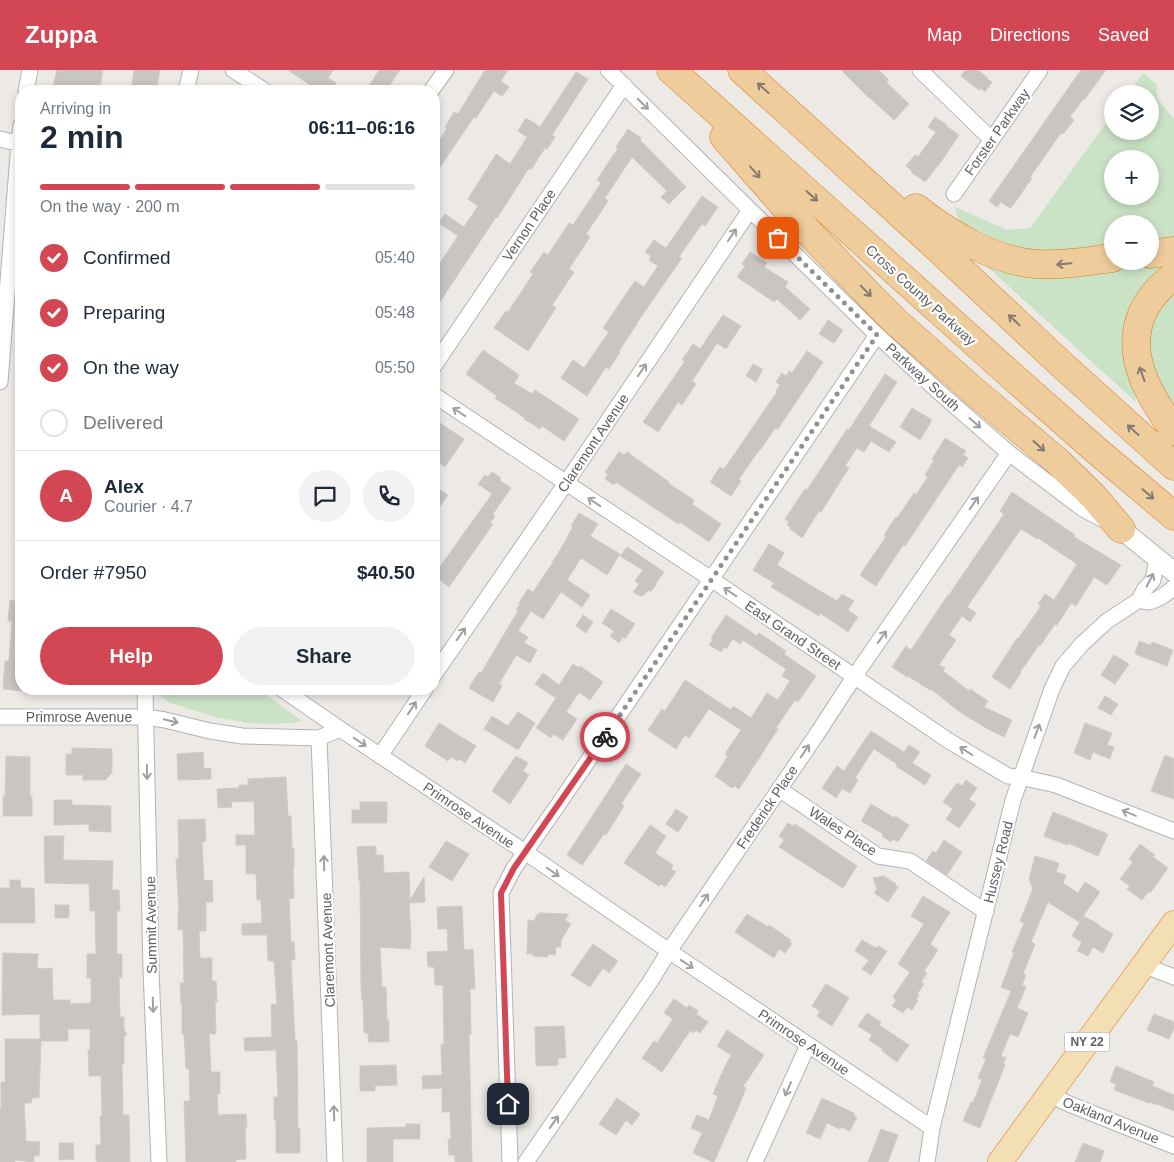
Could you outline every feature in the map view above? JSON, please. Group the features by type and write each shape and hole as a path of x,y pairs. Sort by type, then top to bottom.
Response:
{"highway":[{"path":"665,70 795,218 879,305 975,392 1056,460 1094,497 1121,529"},
{"name":"Cross County Parkway","path":"671,70 991,358 1174,516"},
{"path":"742,70 932,242 1060,363 1174,466"},
{"path":"783,107 927,216 957,236 988,251 1011,260 1036,264 1060,264 1104,259"},
{"path":"1159,253 1174,251"},
{"path":"1174,276 1156,291 1144,310 1137,329 1136,348 1137,358 1144,379 1174,431"}],"main road":[{"name":"NY 22","path":"1000,1162 1174,923"}],"street":[{"path":"27,85 30,70"},
{"path":"187,85 191,70"},
{"path":"233,70 256,85"},
{"path":"435,85 446,70"},
{"name":"Parkway South","path":"608,70 877,335 940,393 1009,453 1083,509 1121,529 1174,572"},
{"path":"920,70 991,139"},
{"name":"Forster Parkway","path":"954,194 1040,70"},
{"name":"Vernon Place","path":"440,357 624,85"},
{"path":"0,138 15,142"},
{"path":"0,382 15,203"},
{"name":"Claremont Avenue","path":"440,666 750,210"},
{"path":"510,1162 501,893 514,868 877,335"},
{"name":"East Grand Street","path":"440,398 980,760 1008,776 1056,785 1174,831"},
{"name":"Frederick Place","path":"526,1162 650,982 854,677 1009,453"},
{"name":"Hussey Road","path":"927,1162 932,1128 1013,800 1052,689 1063,666 1093,632 1139,600 1144,590 1153,580 1157,558"},
{"name":"Hussey Road","path":"1139,600 1148,602 1161,597 1174,587"},
{"name":"Summit Avenue","path":"145,695 151,970 158,1162"},
{"path":"291,695 340,728"},
{"path":"380,756 421,695"},
{"name":"Primrose Avenue","path":"0,717 146,717 242,736 319,738 340,728 932,1128"},
{"name":"Claremont Avenue","path":"319,738 335,1162"},
{"name":"Wales Place","path":"779,790 878,856 910,861 986,912"},
{"path":"1144,965 1174,977"},
{"path":"754,1162 808,1045"},
{"name":"Oakland Avenue","path":"1048,1094 1068,1104 1174,1146"}],"green space":[{"path":"1143,73 1156,85 1134,85"},
{"path":"1159,101 1174,119 1174,238 1159,240 1159,215 1104,215 1104,246 1064,251 1035,251 1005,243 959,221 955,207 1007,230 1030,228 1104,126 1104,140 1159,140"},
{"path":"973,254 1057,273 1104,267 1104,270 1159,270 1159,263 1169,265 1153,275 1141,289 1132,382 1136,402"},
{"path":"1174,292 1174,410 1158,387 1148,346 1149,331 1159,306"},
{"path":"159,695 266,695 302,721 276,724 251,723 218,718 170,703"}],"building":[{"path":"57,70 103,70 100,85 53,85"},
{"path":"134,70 160,70 157,85 132,85"},
{"path":"288,70 333,70 328,78 336,83 335,85 310,85"},
{"path":"379,70 400,70 390,85 370,85"},
{"path":"485,70 508,70 501,81 509,87 502,96 494,91 440,167 440,140 454,112 458,114"},
{"path":"841,70 879,70 889,80 886,82 909,104 894,120"},
{"path":"965,70 978,70 992,82 985,92 980,88 979,90 961,76"},
{"path":"1081,70 1106,70 1070,117 1074,120 1063,134 1061,133 1030,177 1032,178 1014,204 1010,208 1001,202 997,207 989,201"},
{"path":"576,72 588,79 552,135 555,137 547,149 545,148 531,170 529,168 440,302 440,263 458,236 440,224 440,222 445,214 464,227 478,206 468,199 496,154 510,164 527,137 518,131 526,118 540,127"},
{"path":"935,117 959,135 925,182 906,166 915,155 918,157 936,132 928,127"},
{"path":"628,129 641,138 640,140 686,187 669,204 661,197 667,191 632,157 605,198 608,201 586,234 590,237 569,269 574,272 552,305 556,308 528,351 494,328 506,311 508,312 533,274 530,272 544,252 548,255 569,223 573,225 601,183 597,180"},
{"path":"702,196 718,207 705,226 702,224 679,257 682,258 636,324 609,369 606,367 587,396 561,378 573,360 584,368 609,332 603,328 635,281 644,287 658,266 649,260 651,256 645,252 654,240 666,248"},
{"path":"750,252 767,263 764,267 788,282 785,287 810,309 800,320 777,299 774,302 737,277 745,266 742,264"},
{"path":"723,315 741,326 726,349 717,343 692,381 696,384 682,405 678,402 658,432 643,422 685,361 682,360 693,344 700,349"},
{"path":"828,320 843,330 834,343 819,334"},
{"path":"483,350 519,375 514,383 532,394 535,390 579,419 564,441 542,426 540,429 524,419 495,398 497,396 466,374"},
{"path":"807,351 823,362 778,429 775,428 739,479 741,481 731,496 710,482 720,467 724,469 777,392 780,385 776,382 782,373 786,376 789,371 792,373"},
{"path":"753,364 763,369 756,382 746,376"},
{"path":"885,374 897,382 869,426 896,442 889,452 871,441 864,452 857,448 845,466 849,468 802,538 790,529 791,527 787,525 789,522 785,519 805,489 807,490 847,429 849,430"},
{"path":"912,408 932,420 920,440 900,427"},
{"path":"440,423 464,439 445,467 440,463"},
{"path":"945,438 966,451 963,455 968,458 962,467 959,465 876,586 860,575 886,537 884,535 896,517 914,493 916,495 928,477 925,475"},
{"path":"619,452 624,455 627,452 694,500 692,504 721,524 709,542 680,522 678,524 616,482 614,485 605,479 608,474 605,472"},
{"path":"492,472 501,478 499,480 511,488 493,514 495,516 490,523 493,524 449,587 440,580 440,567 492,494 478,484 485,475 488,477"},
{"path":"440,490 448,495 440,506"},
{"path":"1012,492 1075,535 1074,537 1121,565 1107,585 1094,577 1076,606 1071,603 1057,625 1055,624 1039,645 1010,689 992,677 1017,638 1041,606 1038,604 1045,594 1054,600 1077,564 1021,529 967,607 976,613 970,622 962,616 949,635 956,640 939,665 945,668 943,671 969,691 970,689 988,701 984,707 1012,720 1004,737 957,710 931,689 892,667 906,646 911,650 949,595 1004,514 1000,511"},
{"path":"579,513 598,524 590,536 620,554 607,575 581,558 567,580 590,595 582,607 561,592 543,619 531,611 518,631 528,637 524,643 537,650 530,663 516,655 499,684 502,686 493,702 469,688 479,672 481,673 518,611 516,610 519,603 528,589 533,592 553,562 568,537 573,527 571,526"},
{"path":"769,544 784,553 777,565 837,601 842,594 854,601 848,610 858,617 848,632 820,613 819,616 771,587 774,583 753,570"},
{"path":"627,547 664,572 657,584 650,592 648,590 644,595 640,596 633,592 639,584 635,581 643,570 620,556"},
{"path":"10,600 15,600 15,690 3,689 5,661 9,661 12,621 8,621"},
{"path":"611,609 635,624 625,639 623,637 619,643 610,636 614,631 602,623"},
{"path":"583,615 593,622 586,633 576,626"},
{"path":"726,615 757,636 759,633 786,651 784,654 816,676 798,702 795,700 739,789 734,786 732,788 715,776 728,756 725,754 741,730 709,709 689,738 685,735 676,749 648,730 662,709 665,711 685,680 731,710 733,706 751,718 767,693 778,700 790,681 782,676 786,669 743,640 740,644 733,639 726,649 724,647 721,652 709,645 713,640 711,638"},
{"path":"1139,641 1151,645 1152,642 1173,650 1167,666 1135,654"},
{"path":"1114,655 1129,664 1115,684 1101,675"},
{"path":"573,664 579,668 580,666 603,682 590,700 579,692 566,712 577,719 563,740 553,734 551,738 536,728 556,698 535,684 543,673 559,685"},
{"path":"1105,696 1118,704 1111,715 1098,708"},
{"path":"518,712 535,723 518,750 484,729 492,716 508,726"},
{"path":"439,723 476,746 465,763 460,759 458,761 451,757 448,761 425,746"},
{"path":"1085,723 1112,733 1107,745 1114,747 1110,759 1093,752 1090,760 1074,753"},
{"path":"871,731 904,752 909,745 920,752 912,763 931,775 925,785 874,749 855,778 858,780 850,793 842,789 836,798 822,788 837,766 844,771"},
{"path":"72,748 112,749 112,773 105,780 83,780 83,775 66,775 66,754 72,754"},
{"path":"203,752 204,769 211,768 211,779 178,780 177,754"},
{"path":"1165,755 1174,759 1174,799 1151,791"},
{"path":"6,756 30,757 32,816 3,816"},
{"path":"516,756 528,763 523,771 529,775 510,804 492,791"},
{"path":"626,764 641,774 621,804 624,806 606,835 604,834 582,865 567,855"},
{"path":"286,777 288,816 291,816 292,848 294,848 294,898 289,899 291,942 294,942 295,960 291,960 295,1041 297,1041 300,1153 276,1153 274,1097 278,1097 276,1050 245,1051 244,1038 272,1037 271,1004 277,1004 274,961 268,961 267,935 242,935 242,924 262,923 261,900 257,900 256,874 246,874 246,845 236,845 236,835 255,835 254,801 231,802 232,807 218,808 217,789 239,788 239,785 248,785 248,779"},
{"path":"966,780 977,788 969,799 976,804 959,828 946,819 953,809 943,802 957,783 962,786"},
{"path":"54,800 72,800 72,805 111,806 111,832 89,831 89,824 54,825"},
{"path":"360,802 387,802 387,823 352,823 352,810 360,810"},
{"path":"871,804 909,825 898,842 893,839 891,842 882,836 883,834 861,821"},
{"path":"676,809 688,817 678,832 666,824"},
{"path":"1053,812 1108,834 1098,856 1068,843 1067,845 1044,836"},
{"path":"205,819 206,841 202,842 204,881 212,880 213,902 206,902 206,931 199,931 200,958 212,958 212,981 216,981 216,1034 209,1034 211,1072 220,1072 220,1094 217,1094 218,1115 246,1114 246,1159 236,1160 236,1162 186,1162 184,1101 190,1100 189,1068 186,1069 184,1034 182,1034 180,983 184,983 183,930 178,930 179,912 176,859 179,859 178,820"},
{"path":"788,823 793,826 795,824 857,866 843,888 779,847 784,840 779,836"},
{"path":"650,825 666,836 655,853 673,865 671,869 676,872 665,887 661,884 659,886 624,863"},
{"path":"44,836 64,836 63,860 113,861 112,890 119,890 120,911 117,911 117,954 122,954 122,978 119,978 120,1017 124,1017 124,1030 127,1034 124,1037 124,1064 122,1064 123,1115 129,1115 130,1162 96,1161 96,1145 101,1145 101,1076 89,1076 88,1050 90,1050 90,1029 68,1029 68,1041 41,1041 39,1098 32,1098 31,1103 24,1103 26,1141 40,1142 39,1156 34,1155 34,1162 15,1160 15,1162 0,1162 1,1082 5,1082 5,1039 40,1039 40,1014 2,1015 3,953 38,954 37,969 52,968 53,1000 70,1000 70,1004 91,1003 91,978 87,978 87,954 96,954 95,911 90,911 89,884 45,883"},
{"path":"944,840 962,852 947,875 926,861 933,851 936,853"},
{"path":"446,841 469,854 452,881 429,867"},
{"path":"1140,844 1168,868 1150,893 1148,892 1142,900 1127,889 1130,886 1120,879 1133,862 1129,859"},
{"path":"376,846 376,855 383,855 384,873 409,872 410,900 424,877 425,902 409,903 410,949 380,947 382,987 386,987 389,1042 368,1042 368,1033 364,1033 361,988 360,881 357,847"},
{"path":"1035,856 1059,863 1056,872 1066,875 1063,883 1078,893 1085,882 1100,892 1079,922 1048,902 1031,942 1035,944 1023,974 1026,975 1022,985 1026,987 1017,1008 1028,1013 1018,1037 1010,1034 1001,1056 1006,1058 1003,1064 1005,1065 980,1128 963,1121 971,1102 973,1103 982,1080 978,1078 986,1059 983,1058 1011,991 1001,987 1024,923 1020,921 1033,889 1029,880"},
{"path":"884,876 898,887 888,902 874,893 877,889 873,878"},
{"path":"10,880 20,880 21,888 34,888 35,923 0,923 0,888 10,888"},
{"path":"923,896 950,912 930,944 938,950 924,971 927,973 921,982 924,984 917,994 919,995 916,1000 918,1001 912,1010 907,1007 903,1013 892,1006 896,1000 893,997 910,972 898,964 924,924 911,916"},
{"path":"55,905 69,905 69,918 55,918"},
{"path":"462,906 464,950 473,949 475,989 470,989 471,1034 469,1034 472,1162 455,1162 455,1155 449,1155 448,1140 451,1139 450,1112 442,1112 442,1088 423,1089 422,1076 442,1075 441,1044 444,1044 443,985 435,985 434,967 428,967 427,952 448,951 447,929 438,929 437,907"},
{"path":"540,913 569,914 565,920 571,924 561,940 561,947 556,947 555,955 548,954 548,957 527,954 528,920 534,921"},
{"path":"747,914 768,927 769,925 791,940 789,942 792,943 785,953 779,949 774,958 735,932"},
{"path":"1083,916 1113,934 1103,953 1093,947 1088,956 1077,951 1082,942 1072,936"},
{"path":"862,940 876,948 878,946 887,951 871,975 862,969 869,960 855,951"},
{"path":"593,944 618,961 609,973 603,968 590,987 571,975"},
{"path":"826,984 849,998 832,1026 817,1016 820,1011 812,1006"},
{"path":"674,999 687,1008 689,1005 698,1011 696,1014 708,1022 700,1033 696,1030 693,1033 690,1031 662,1072 642,1058 654,1041 657,1043 673,1019 664,1013"},
{"path":"867,1013 881,1022 879,1025 909,1045 897,1062 882,1051 883,1049 869,1040 872,1035 858,1026"},
{"path":"1154,1014 1174,1022 1174,1028 1169,1039 1147,1030"},
{"path":"564,1026 566,1058 558,1058 558,1065 536,1066 535,1027"},
{"path":"727,1030 764,1055 743,1087 746,1088 713,1162 693,1153 702,1133 691,1128 697,1115 709,1120 718,1096 713,1094 731,1055 717,1046"},
{"path":"396,1065 397,1085 375,1086 375,1091 360,1091 360,1066"},
{"path":"1116,1066 1154,1082 1152,1086 1174,1095 1174,1111 1114,1090 1116,1084 1110,1082"},
{"path":"617,1098 640,1114 632,1125 626,1120 616,1135 599,1124"},
{"path":"822,1098 854,1113 853,1115 857,1117 850,1131 827,1123 820,1139 806,1133"},
{"path":"406,1124 420,1124 420,1139 393,1139 393,1162 367,1162 367,1128 406,1127"},
{"path":"881,1129 898,1135 888,1162 868,1162"},
{"path":"59,1143 73,1143 74,1159 59,1160"},
{"path":"1083,1143 1104,1151 1100,1162 1075,1162"}],"way so far":[{"path":"605,737 877,335 778,238"}],"route":[{"path":"508,1104 501,893 514,868 605,737"}]}
